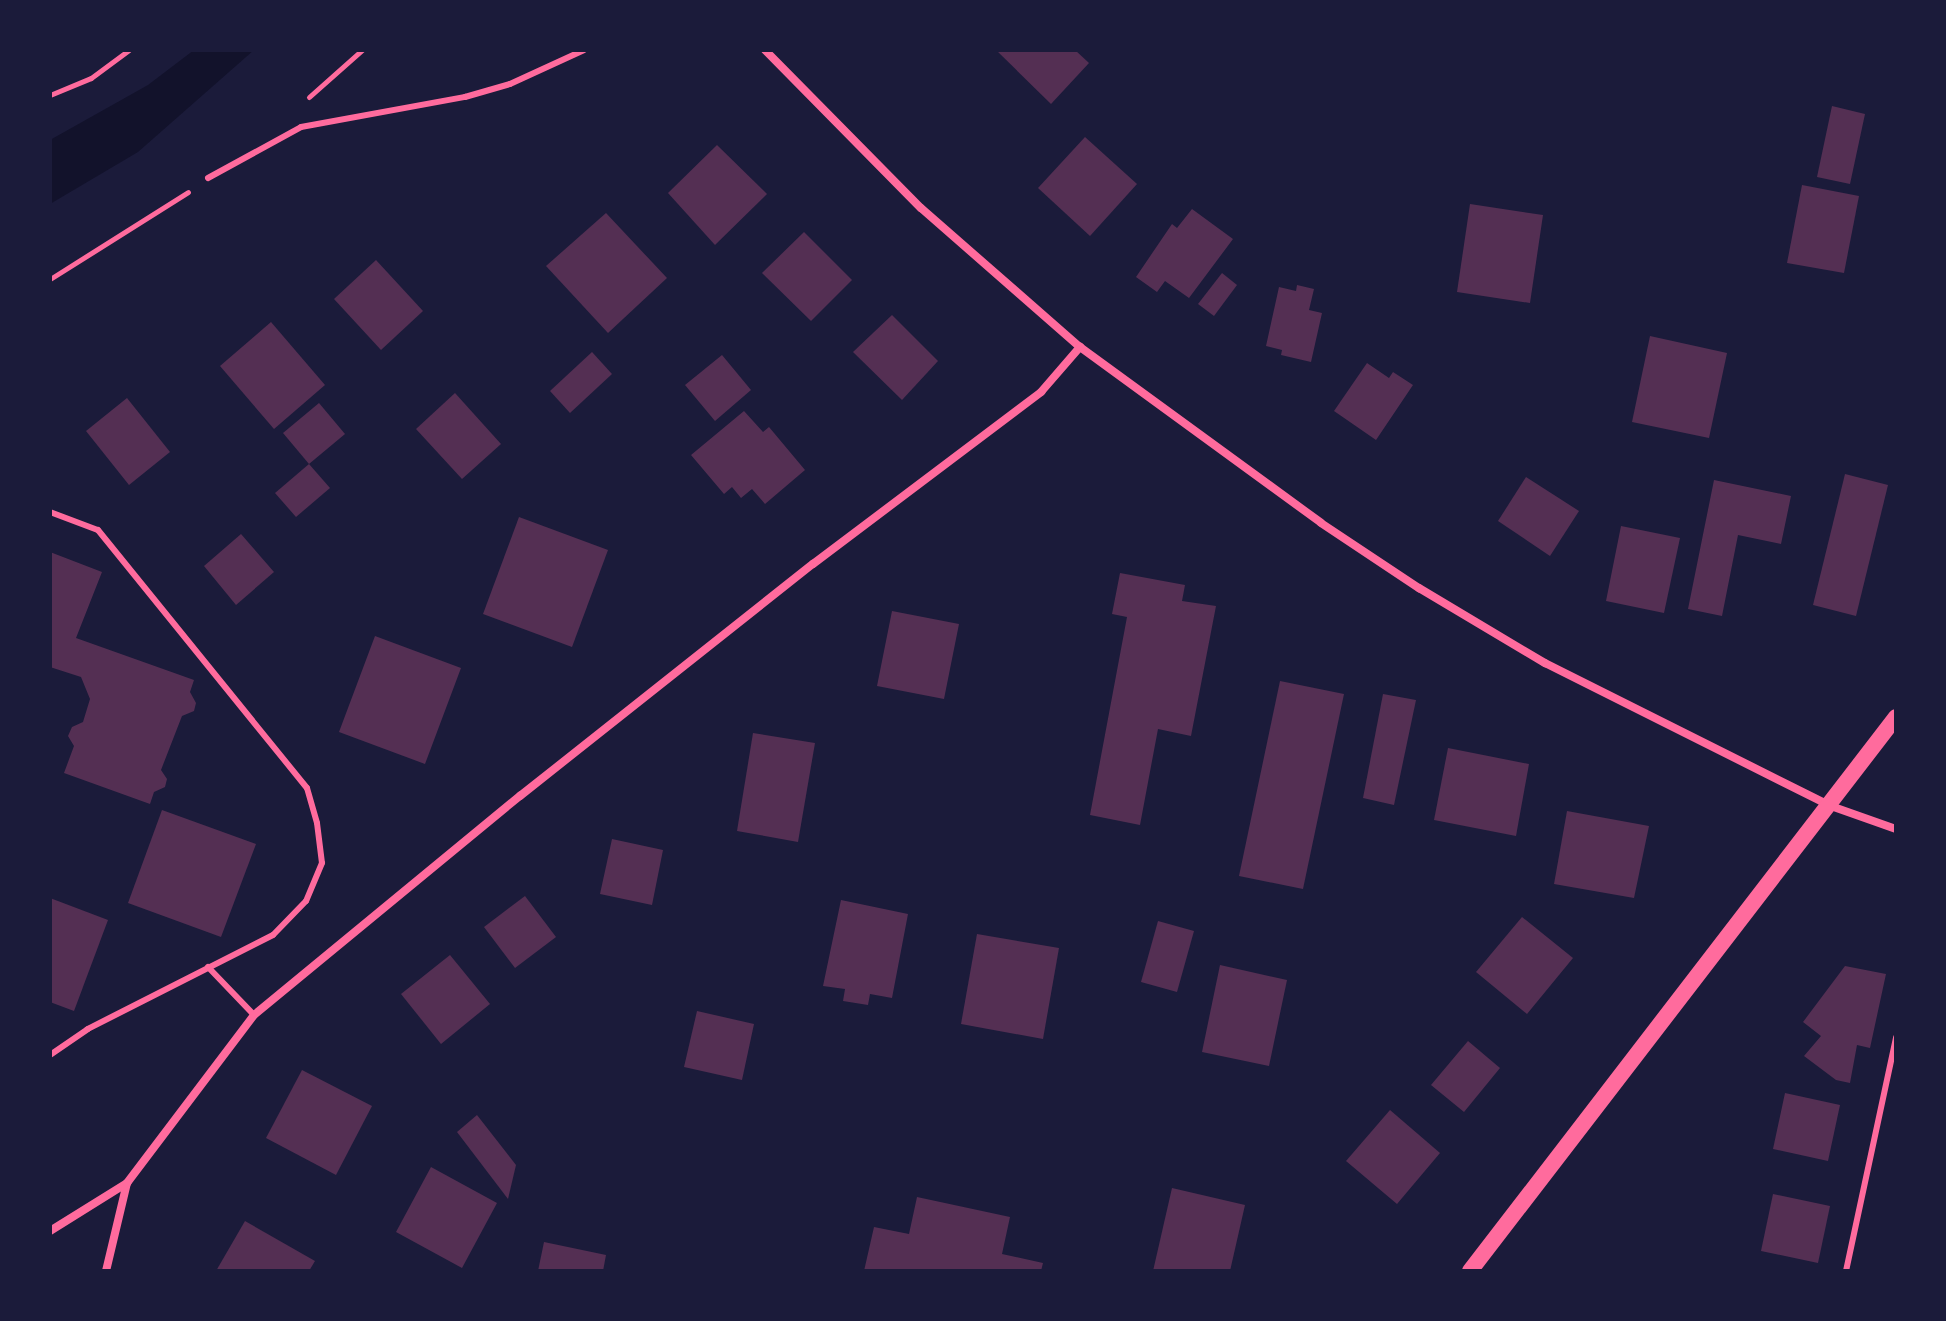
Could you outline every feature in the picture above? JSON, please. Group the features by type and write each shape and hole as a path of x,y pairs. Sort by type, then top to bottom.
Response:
{"main road":[{"path":"1470,1271 1896,717"}],"street":[{"path":"765,50 921,208 1080,347 1321,523 1419,588 1545,663 1828,805 1896,829"},
{"path":"50,1231 127,1183 254,1015 520,796 776,593 1041,392 1080,347"},
{"path":"106,1271 127,1183"}],"lane":[{"path":"208,178 301,127 465,97 510,84 584,50"},
{"path":"50,512 98,530 307,788 317,823 322,863 306,901 273,935 88,1029 50,1055"},
{"path":"208,967 254,1015"},
{"path":"1846,1271 1896,1037"}],"path":[{"path":"50,95 91,78 129,50"},
{"path":"50,279 208,178"}],"shaded area":[{"path":"194,50 254,50 138,152 50,204 50,140 148,85"}],"building":[{"path":"996,50 1075,50 1089,63 1051,104"},
{"path":"1832,106 1865,114 1850,184 1817,177"},
{"path":"1085,137 1137,184 1090,236 1038,188"},
{"path":"717,145 767,194 715,245 668,193"},
{"path":"1802,185 1859,196 1844,273 1787,263"},
{"path":"1470,204 1543,215 1530,303 1457,292"},
{"path":"1192,209 1233,239 1189,298 1165,281 1157,292 1136,277 1172,224 1177,228"},
{"path":"606,213 667,278 608,333 546,266"},
{"path":"804,232 852,280 811,321 762,273"},
{"path":"376,260 423,311 381,350 334,299"},
{"path":"1222,273 1237,285 1214,316 1198,304"},
{"path":"1297,285 1314,289 1309,310 1322,313 1311,362 1281,355 1282,350 1266,346 1279,287 1296,291"},
{"path":"892,315 938,361 902,400 853,352"},
{"path":"271,322 325,385 274,429 220,366"},
{"path":"1650,336 1727,353 1709,438 1632,422"},
{"path":"592,352 612,374 570,413 550,391"},
{"path":"722,355 751,390 715,421 685,385"},
{"path":"1367,363 1389,378 1393,372 1413,385 1376,440 1334,411"},
{"path":"455,393 501,444 462,479 416,429"},
{"path":"127,398 170,452 129,485 86,431"},
{"path":"319,403 345,434 309,464 283,433"},
{"path":"744,411 763,432 769,427 805,470 765,504 752,489 741,498 732,487 724,494 691,455"},
{"path":"309,464 330,488 296,517 275,493"},
{"path":"1845,474 1888,485 1856,616 1813,605"},
{"path":"1526,477 1579,511 1550,556 1498,521"},
{"path":"1714,480 1791,496 1781,544 1738,535 1722,616 1688,609"},
{"path":"519,517 608,550 572,647 483,614"},
{"path":"1621,526 1680,538 1664,613 1606,601"},
{"path":"241,534 274,572 236,605 204,566"},
{"path":"50,552 102,572 76,638 194,680 190,692 196,703 194,711 182,716 161,770 167,779 165,787 154,792 150,804 64,773 74,746 68,736 72,727 83,722 90,699 81,677 50,667"},
{"path":"1120,573 1185,585 1182,601 1216,606 1191,736 1158,729 1140,825 1090,815 1127,617 1112,614"},
{"path":"892,611 959,624 944,699 877,686"},
{"path":"375,636 461,668 425,764 339,732"},
{"path":"1280,681 1344,694 1303,889 1239,876"},
{"path":"1383,694 1416,700 1394,805 1363,798"},
{"path":"753,733 815,743 798,842 737,831"},
{"path":"1448,748 1529,764 1516,836 1434,820"},
{"path":"162,810 256,844 221,937 128,903"},
{"path":"1567,811 1649,826 1634,898 1554,884"},
{"path":"612,839 663,850 652,905 600,894"},
{"path":"525,896 556,937 515,968 484,927"},
{"path":"50,898 108,920 74,1011 50,1002"},
{"path":"841,900 908,914 892,998 870,994 868,1005 843,1001 845,989 823,986"},
{"path":"1522,917 1573,958 1527,1014 1476,972"},
{"path":"1158,921 1194,931 1177,992 1141,982"},
{"path":"977,934 1059,948 1043,1039 961,1024"},
{"path":"450,955 490,1004 441,1044 401,994"},
{"path":"1220,965 1287,980 1269,1066 1202,1052"},
{"path":"1845,966 1886,974 1870,1048 1857,1045 1850,1083 1836,1080 1804,1056 1821,1036 1803,1022"},
{"path":"697,1011 754,1024 742,1080 684,1067"},
{"path":"1468,1041 1500,1068 1464,1112 1431,1085"},
{"path":"302,1070 372,1106 336,1175 266,1138"},
{"path":"1785,1093 1840,1105 1828,1161 1773,1149"},
{"path":"1390,1110 1440,1153 1397,1204 1346,1161"},
{"path":"477,1115 516,1165 508,1199 457,1132"},
{"path":"431,1167 497,1203 462,1268 396,1232"},
{"path":"1172,1188 1245,1205 1230,1271 1153,1271"},
{"path":"1773,1194 1830,1206 1818,1263 1761,1251"},
{"path":"917,1197 1010,1217 1002,1254 1043,1263 1041,1271 864,1271 874,1227 909,1234"},
{"path":"245,1221 315,1261 309,1271 216,1271"},
{"path":"544,1242 606,1255 603,1271 538,1271"}]}
